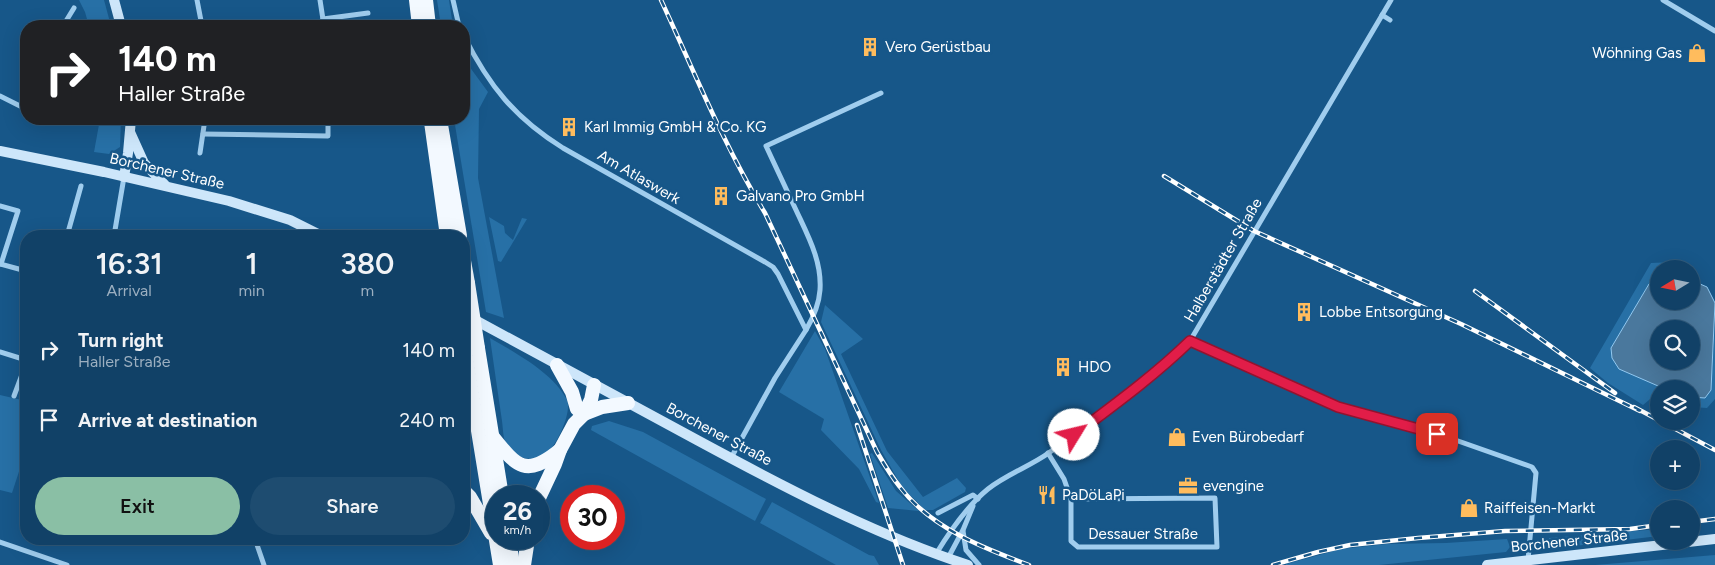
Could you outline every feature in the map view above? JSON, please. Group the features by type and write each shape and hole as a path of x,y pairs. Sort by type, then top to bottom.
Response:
{"highway":[{"path":"416,0 418,20"},
{"path":"426,0 428,20"},
{"path":"432,125 446,230"},
{"path":"441,125 459,230"},
{"path":"470,296 500,485"},
{"path":"557,365 572,392 578,416"},
{"path":"470,376 491,485"},
{"path":"545,485 560,450 578,416 587,391 594,385"},
{"path":"578,416 602,407 628,403"},
{"path":"492,436 514,462 523,466 540,464 560,450"},
{"path":"470,496 485,517"},
{"path":"500,565 501,550"},
{"path":"506,550 513,565"},
{"path":"524,565 526,550"}],"main road":[{"path":"114,0 119,20"},
{"path":"124,177 131,125"},
{"path":"130,132 144,163 165,185"},
{"name":"Borchener Straße","path":"0,151 165,185 229,201 290,220 310,230"},
{"name":"Borchener Straße","path":"470,317 731,458 849,516 936,554 968,565"},
{"name":"Borchener Straße","path":"1487,565 1715,539"}],"street":[{"path":"197,0 201,20"},
{"path":"320,0 323,19 368,13"},
{"path":"453,0 458,20"},
{"name":"Halberstädter Straße","path":"936,554 950,531 976,501 1000,481 1048,454 1128,395 1190,341 1391,0"},
{"path":"1663,0 1715,31"},
{"path":"67,20 74,8"},
{"path":"1382,15 1390,20"},
{"name":"Am Atlaswerk","path":"470,49 496,92 533,128 563,148 773,267 806,330"},
{"path":"731,458 775,378 814,316 820,292 820,272 814,250 766,146 881,93"},
{"path":"0,96 20,106"},
{"path":"200,153 204,125"},
{"path":"203,134 328,136 328,125"},
{"path":"115,230 124,177"},
{"path":"69,230 81,186"},
{"path":"0,206 18,211 0,264 20,269"},
{"path":"1190,341 1338,407 1424,429 1532,467 1536,476 1528,561"},
{"path":"0,352 20,360"},
{"path":"14,396 20,379"},
{"name":"Dessauer Straße","path":"1048,454 1064,479 1071,499 1071,541 1078,547 1217,547 1215,498 1071,499"},
{"name":"Halberstädter Straße","path":"938,513 974,495 976,501 948,558"},
{"path":"963,530 966,550 979,565"},
{"path":"0,542 67,565"},
{"path":"257,545 264,565"}],"shaded area":[{"path":"79,0 104,0 109,20 87,20"},
{"path":"437,0 449,0 452,20 440,20"},
{"path":"470,67 488,92 479,109 478,178 504,318 486,312 455,125 470,125"},
{"path":"99,125 121,125 120,147 109,154 94,152"},
{"path":"489,217 504,226 505,233 513,240 522,218 527,219 501,262 498,261"},
{"path":"1650,265 1650,283 1611,348 1650,380 1650,399 1643,405 1608,383 1590,368"},
{"path":"1650,283 1650,310 1700,310 1700,284 1707,287 1715,303 1711,390 1705,398 1700,398 1700,380 1650,380 1650,382 1619,369 1612,358 1611,348"},
{"path":"825,305 863,339 841,354 887,451 923,497 957,478 966,488 965,492 933,510 925,510 902,487 881,450 821,322"},
{"path":"1715,323 1715,399 1707,408 1700,408 1700,394 1711,390"},
{"path":"815,331 825,349 879,503 876,502 859,469 821,430 824,419 779,392"},
{"path":"490,338 543,372 561,390 567,400 568,411 563,427 552,448 543,456 531,459 526,458 515,453 506,444"},
{"path":"0,395 20,400 20,468 12,493 0,490"},
{"path":"609,421 643,432 766,499 755,521 591,430 592,426"},
{"path":"872,453 896,491 919,511 888,508 870,454"},
{"path":"772,502 874,556 879,565 836,565 760,523"},
{"path":"1650,530 1650,537 1549,549 1547,543 1549,538"},
{"path":"1507,539 1510,547 1506,552 1379,565 1286,565 1341,549 1387,544"},
{"path":"1715,555 1715,565 1595,565"}],"railway":[{"path":"661,0 723,135 765,213 877,452 888,470 913,501 942,525 976,544 1029,565"},
{"path":"1164,176 1254,231 1461,324 1640,411"},
{"path":"1475,291 1615,393"},
{"path":"1634,407 1715,450"},
{"path":"857,425 903,565"},
{"path":"1700,521 1715,519"},
{"path":"1273,565 1350,545 1418,538 1505,531 1630,529 1650,526"}],"place":[{"name":"Vero Gerüstbau","path":"870,47"},
{"name":"Wöhning Gas","path":"1697,53"},
{"name":"Karl Immig GmbH & Co. KG","path":"569,127"},
{"name":"Galvano Pro GmbH","path":"721,196"},
{"name":"Lobbe Entsorgung","path":"1304,312"},
{"name":"HDO","path":"1063,367"},
{"name":"Even Bürobedarf","path":"1177,437"},
{"name":"evengine","path":"1188,486"},
{"name":"PaDöLaPi","path":"1047,495"},
{"name":"Raiffeisen-Markt","path":"1469,508"}],"route":[{"path":"1074,435 1136,388 1190,341 1338,407 1437,434"}]}
